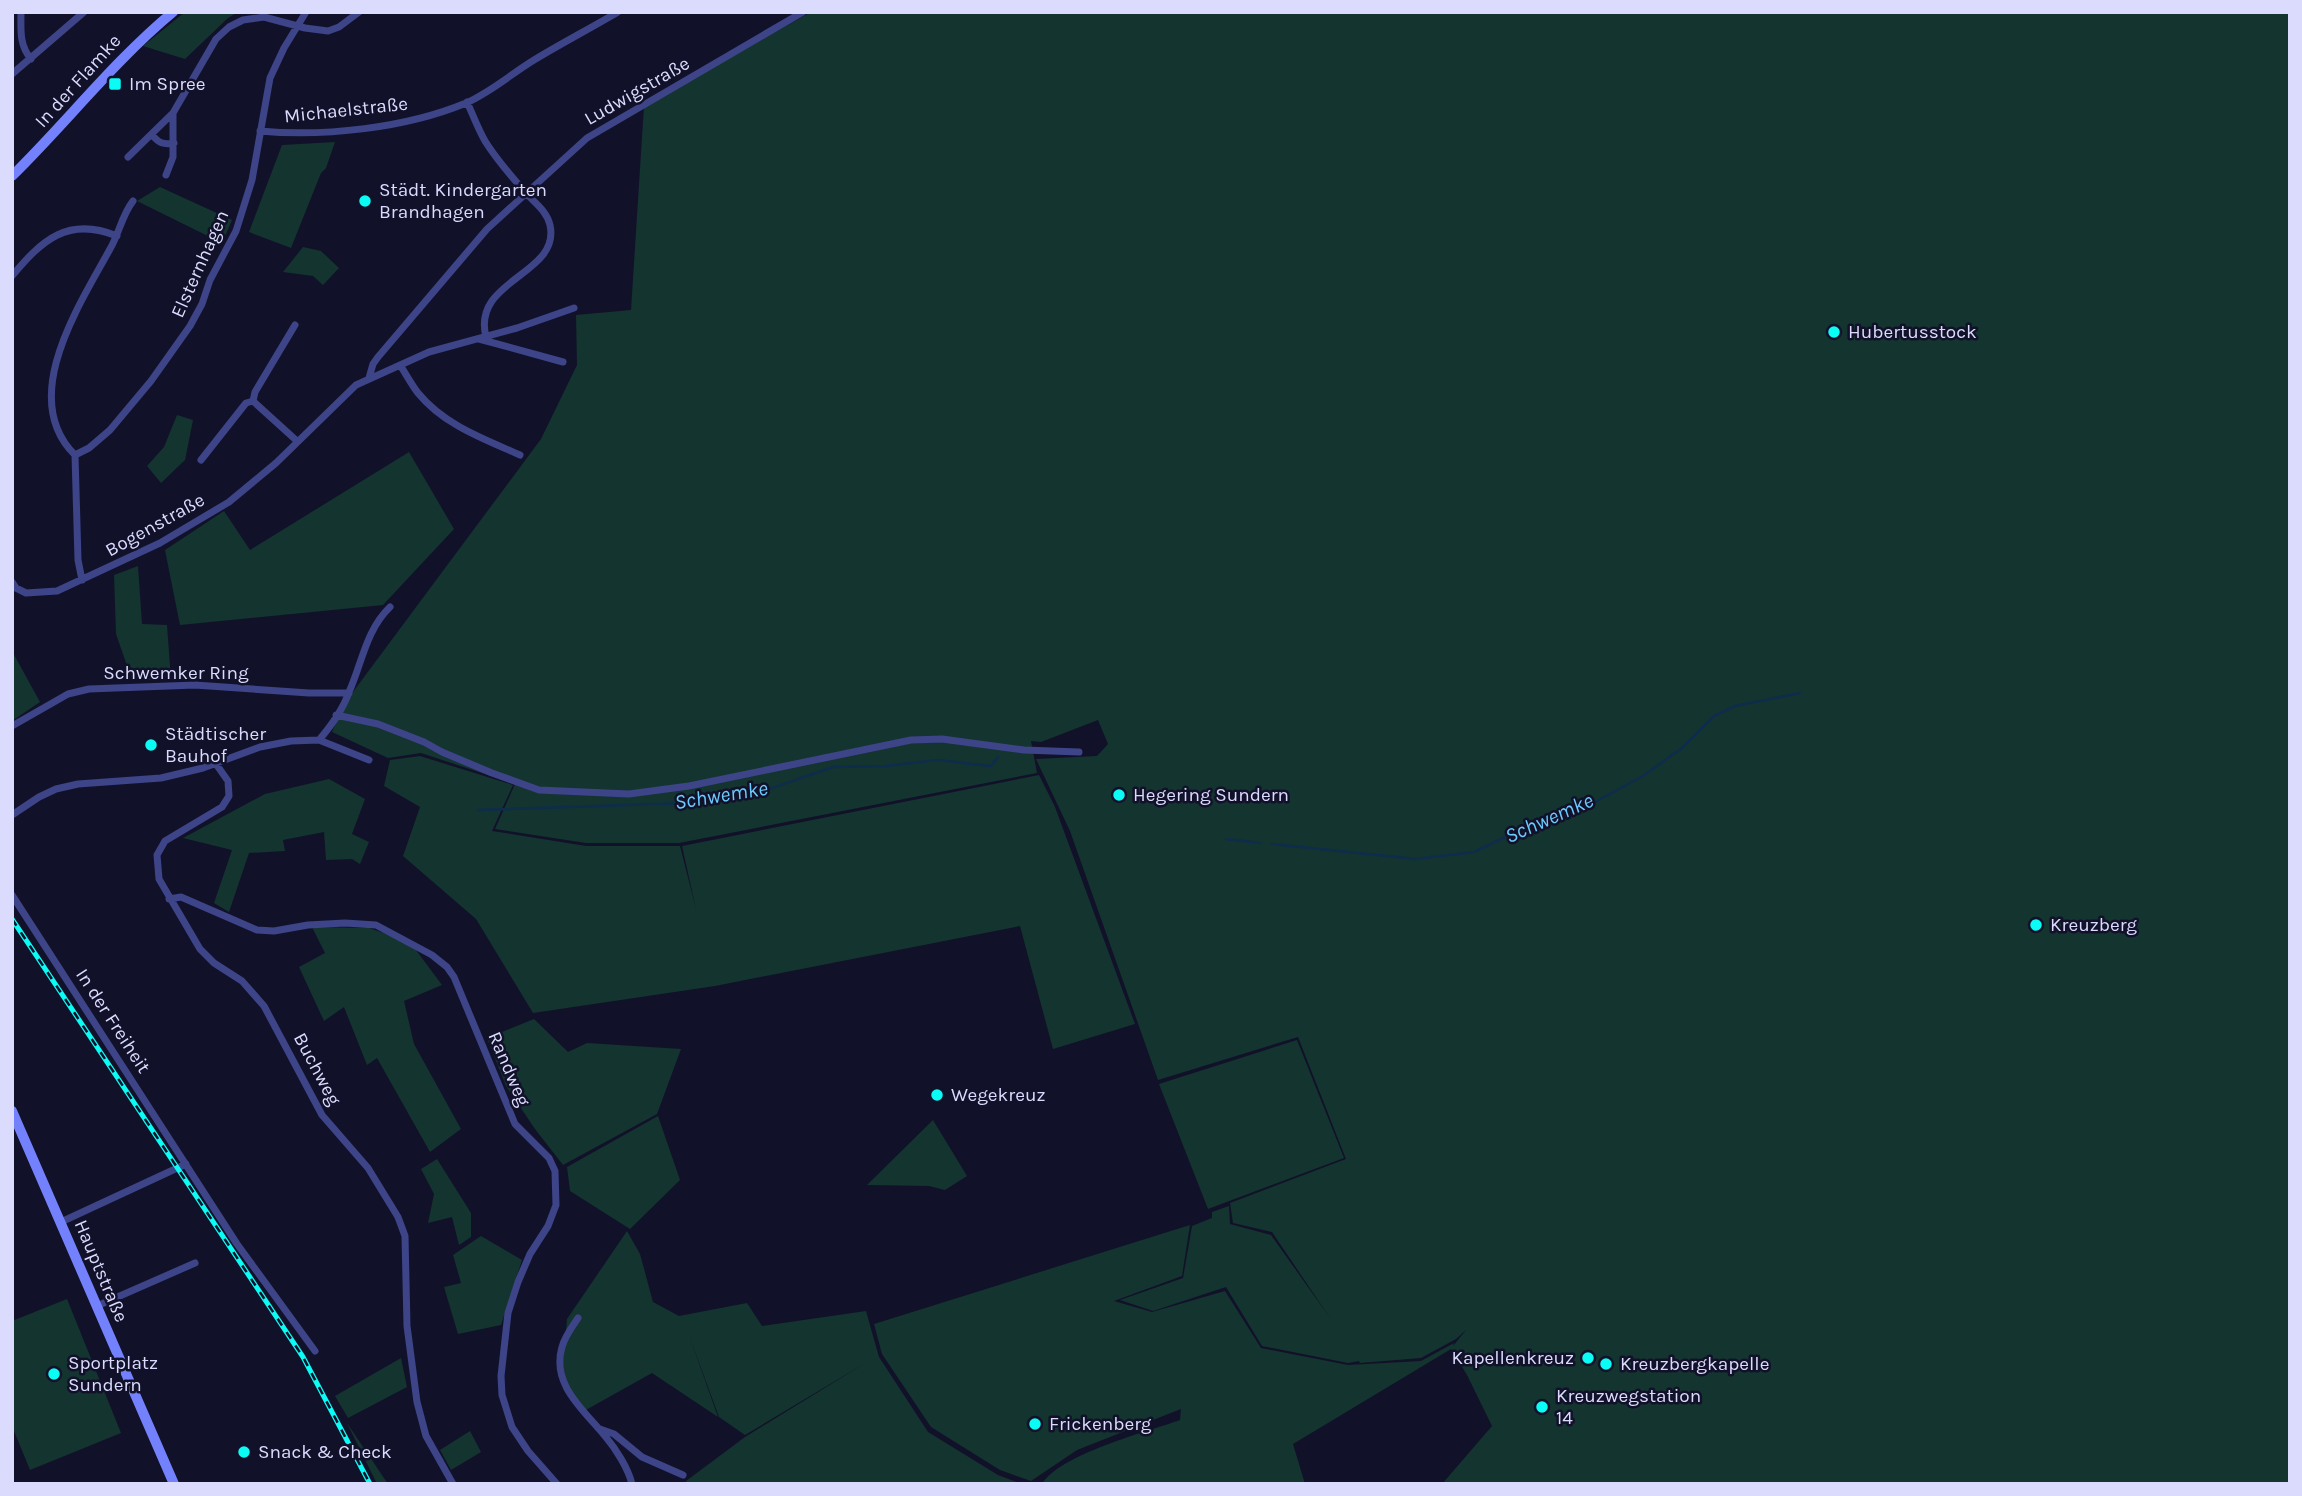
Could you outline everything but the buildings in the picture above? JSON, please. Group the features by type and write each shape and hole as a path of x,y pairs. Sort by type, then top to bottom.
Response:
{"main road":[{"name":"In der Flamke","path":"12,176 79,108 123,57 173,12"},
{"name":"Hauptstraße","path":"12,1111 174,1484"}],"street":[{"path":"21,12 21,39 24,51 31,60"},
{"path":"12,74 85,12"},
{"name":"Elsternhagen","path":"75,455 89,448 110,430 152,381 202,304 215,269 236,231 252,180 270,78 306,12"},
{"path":"128,157 173,113 216,39 229,27 243,20 264,17 328,31 350,21 359,12"},
{"name":"Michaelstraße","path":"260,131 297,133 374,126 418,118 467,102 618,12"},
{"name":"Ludwigstraße","path":"369,379 378,357 447,274 488,229 587,138 803,12"},
{"path":"467,102 485,141 550,221 550,242 540,259 511,281 491,302 482,338 562,362"},
{"path":"166,175 173,157 173,113"},
{"path":"152,135 165,144 174,142"},
{"path":"82,580 78,560 75,455 61,438 56,426 51,392 64,337 73,314 117,236 133,201"},
{"path":"12,275 34,249 55,236 87,228 103,230 117,236"},
{"name":"Bogenstraße","path":"12,582 16,588 26,593 57,591 160,543 229,502 276,463 356,385 429,352 574,308"},
{"name":"Bogenstraße","path":"201,460 246,403 253,401 295,325"},
{"path":"400,365 419,393 439,413 464,430 520,454"},
{"path":"253,401 297,441"},
{"path":"319,740 349,693 379,618 390,607"},
{"name":"Schwemker Ring","path":"12,726 68,694 89,689 195,685 349,693"},
{"path":"337,715 378,724 424,741 442,752 539,790 616,794 689,786 911,740 942,739 1024,750 1079,752"},
{"path":"12,815 56,789 78,784 161,778 216,764 260,747 319,740 369,760"},
{"name":"Buchweg","path":"216,764 228,781 229,792 225,803 214,813 165,841 157,855 157,874 169,899 205,956 242,981 259,999 322,1115 368,1168 398,1217 405,1236 406,1316 417,1402 426,1436 453,1484"},
{"name":"In der Freiheit","path":"12,895 237,1244 315,1351"},
{"name":"Randweg","path":"169,899 181,897 265,931 322,924 376,925 420,948 451,973 515,1124 549,1158 555,1171 556,1205 548,1226 527,1260 508,1313 501,1376 502,1395 512,1427 556,1484"},
{"path":"61,1223 186,1164"},
{"path":"97,1306 195,1263"},
{"path":"578,1318 563,1342 560,1369 572,1398 610,1442 632,1484"},
{"path":"599,1429 614,1434 642,1457 683,1475"}],"green space":[{"path":"185,12 238,12 228,18 185,59 143,46"},
{"path":"811,12 2290,12 2290,1484 1442,1484 1492,1426 1451,1349 1293,1444 1305,1484 1042,1484 1052,1473 1085,1454 1180,1420 1181,1409 1077,1450 1031,1481 1000,1470 931,1427 882,1354 874,1324 1190,1225 1182,1276 1114,1301 1152,1312 1225,1291 1261,1348 1348,1365 1421,1361 1454,1343 1453,1346 1466,1330 1456,1339 1421,1358 1348,1363 1262,1346 1226,1287 1153,1311 1120,1300 1183,1278 1192,1226 1212,1218 1212,1212 1229,1206 1230,1224 1271,1235 1330,1318 1272,1232 1233,1223 1230,1203 1346,1159 1298,1037 1158,1080 1070,831 1036,759 1097,756 1108,744 1098,720 1041,742 1031,741 1037,773 679,843 586,843 495,829 515,784 421,753 388,758 332,732 344,704 541,439 577,365 576,315 631,310 644,106"},
{"path":"335,142 291,248 249,232 282,145"},
{"path":"160,187 232,220 222,243 137,201"},
{"path":"303,247 321,251 339,268 323,285 313,276 283,272"},
{"path":"177,415 193,420 185,460 161,483 147,466 164,447"},
{"path":"409,452 454,529 383,605 180,625 165,550 224,511 250,550"},
{"path":"138,566 142,624 167,625 171,680 132,680 116,634 114,575"},
{"path":"12,651 40,702 12,721"},
{"path":"420,756 513,785 492,831 586,846 680,846 696,909 682,846 1039,775 1055,807 1135,1024 1053,1049 1020,926 715,986 533,1013 476,919 403,856 420,807 384,786 390,760"},
{"path":"329,779 365,799 352,834 369,842 360,864 352,859 326,860 324,832 283,840 285,851 249,853 229,912 214,903 232,850 183,838 265,794"},
{"path":"312,927 369,928 410,942 442,985 404,1001 414,1044 461,1129 430,1152 377,1058 367,1065 344,1007 324,1021 299,967 325,953"},
{"path":"534,1019 568,1052 587,1043 681,1049 657,1114 563,1165 506,1086 487,1038"},
{"path":"1297,1040 1344,1158 1208,1209 1159,1084"},
{"path":"658,1116 680,1180 630,1229 570,1191 567,1167"},
{"path":"933,1120 967,1176 945,1190 929,1186 867,1185"},
{"path":"437,1159 471,1213 471,1237 459,1245 452,1217 428,1223 434,1194 421,1169"},
{"path":"627,1231 640,1254 653,1302 679,1316 747,1303 762,1326 866,1311 879,1357 928,1432 998,1475 1022,1484 687,1484 686,1481 745,1437 867,1362 745,1435 719,1417 689,1335 718,1417 652,1373 584,1411 566,1383 563,1362 567,1319"},
{"path":"481,1236 522,1260 501,1325 458,1334 444,1287 461,1283 453,1255"},
{"name":"Sportplatz Sundern","path":"67,1299 121,1433 30,1470 12,1426 12,1321"},
{"path":"401,1358 407,1387 348,1418 335,1396"},
{"path":"347,1423 388,1484 377,1484"},
{"path":"470,1431 481,1452 451,1470 440,1450"}],"waterway":[{"name":"Schwemke","path":"1272,844 1415,859 1474,852 1537,822 1597,801 1643,776 1682,748 1714,716 1735,706 1800,693"},
{"name":"Schwemke","path":"478,810 686,803 752,795 833,767 886,766 937,760 991,766 998,757"},
{"name":"Schwemke","path":"1226,839 1261,843"}],"railway":[{"path":"12,919 303,1357 370,1484"}],"place":[{"name":"Im Spree","path":"115,84"},
{"name":"Städt. Kindergarten Brandhagen","path":"365,201"},
{"name":"Hubertusstock","path":"1834,332"},
{"name":"Städtischer Bauhof","path":"151,745"},
{"name":"Hegering Sundern","path":"1119,795"},
{"name":"Kreuzberg","path":"2036,925"},
{"name":"Wegekreuz","path":"937,1095"},
{"name":"Kapellenkreuz","path":"1588,1358"},
{"name":"Kreuzbergkapelle","path":"1606,1364"},
{"name":"Sportplatz Sundern","path":"54,1374"},
{"name":"Kreuzwegstation 14","path":"1542,1407"},
{"name":"Frickenberg","path":"1035,1424"},
{"name":"Snack & Check","path":"244,1452"}]}
